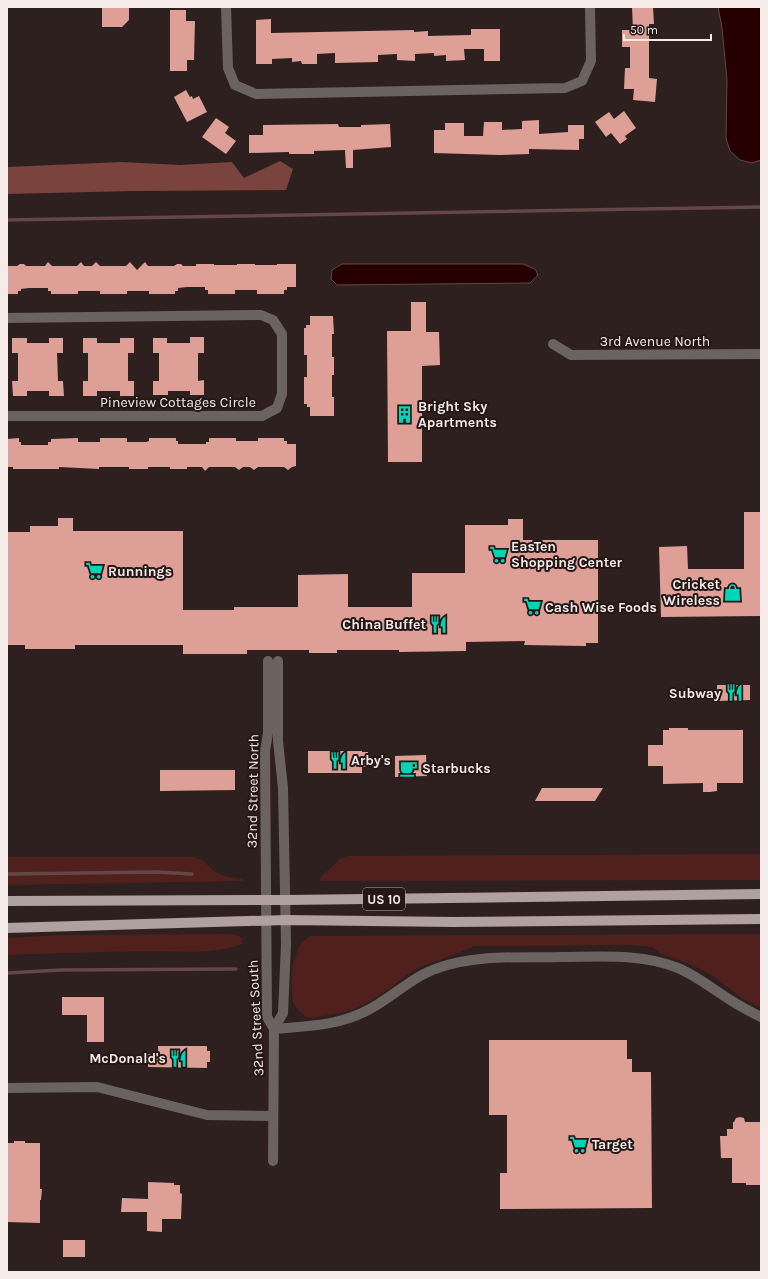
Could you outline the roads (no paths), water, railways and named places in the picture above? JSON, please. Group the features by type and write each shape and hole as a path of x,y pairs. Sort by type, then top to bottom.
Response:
{"main road":[{"name":"US 10","path":"7,901 286,900 761,894"},
{"name":"US 10","path":"7,928 266,920 454,922 761,919"}],"street":[{"path":"226,7 228,68 235,85 256,94 565,88 582,81 591,62 590,7"},
{"name":"Pineview Cottages Circle","path":"7,318 261,315 273,320 282,334 282,394 277,408 262,416 7,416"},
{"name":"3rd Avenue North","path":"553,344 571,355 761,354"},
{"name":"32nd Street North","path":"266,920 265,751 268,733 273,662 282,788 286,900 283,1013 274,1029"},
{"name":"32nd Street South","path":"266,920 267,1017 274,1029 274,1161"},
{"path":"274,1029 326,1024 351,1018 368,1011 409,982 437,968 473,959 499,958 612,957 638,958 659,962 678,968 696,977 731,1001 761,1017"},
{"path":"7,1088 97,1087 207,1115 274,1116"}],"waterway":[{"path":"7,220 761,207"},
{"path":"7,874 156,872 192,874"},
{"path":"7,973 61,970 236,969"}],"place":[{"name":"Bright Sky Apartments","path":"405,414"},
{"name":"EasTen Shopping Center","path":"498,554"},
{"name":"Runnings","path":"95,571"},
{"name":"Cricket Wireless","path":"733,592"},
{"name":"Cash Wise Foods","path":"532,607"},
{"name":"China Buffet","path":"439,624"},
{"name":"Subway","path":"734,693"},
{"name":"Arby's","path":"338,760"},
{"name":"Starbucks","path":"409,768"},
{"name":"McDonald's","path":"179,1058"},
{"name":"Target","path":"579,1144"}]}
